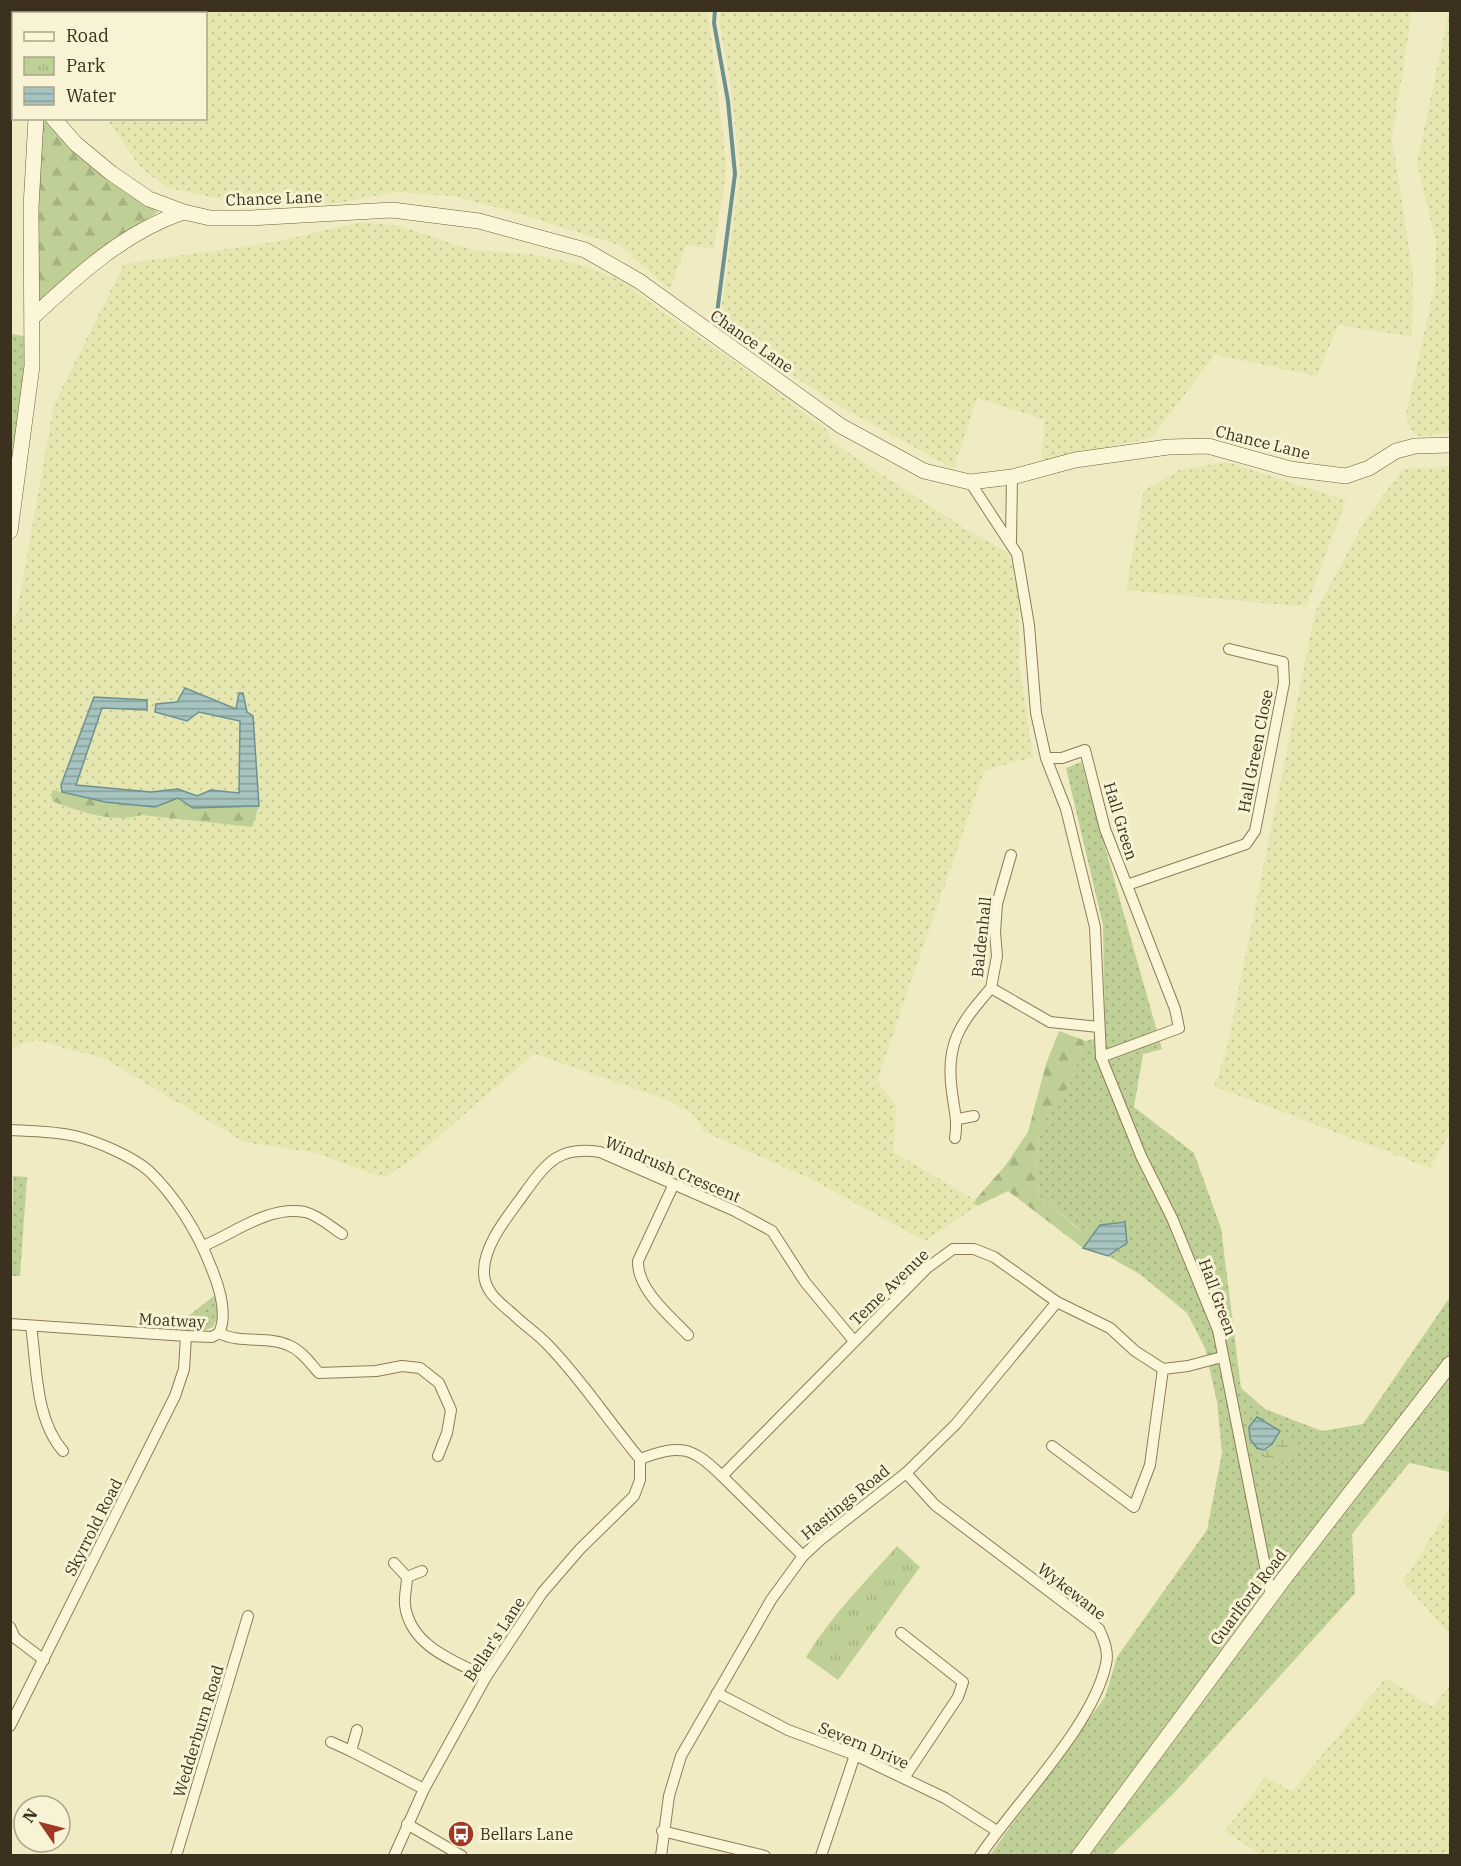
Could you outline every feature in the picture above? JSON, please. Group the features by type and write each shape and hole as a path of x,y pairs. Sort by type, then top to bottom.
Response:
{"street":[{"path":"10,531 29,406 33,317 31,207 36,120"},
{"name":"Chance Lane","path":"55,120 76,144 111,173 149,199 184,212 210,218 251,218 392,210 479,221 585,250 639,281 851,432 924,471 970,482 1012,477 1075,460 1168,447 1208,446 1290,470 1346,476 1369,468 1396,451 1415,446 1450,444"},
{"path":"33,317 87,268 134,235 160,220 184,212"},
{"name":"Hall Green","path":"1011,542 1012,477"},
{"name":"Hall Green","path":"970,482 1011,542 1023,580 1036,713 1046,758 1066,809 1095,927 1101,1057 1141,1156 1163,1200 1218,1330 1270,1596"},
{"name":"Hall Green Close","path":"1126,885 1245,844 1255,831 1284,683 1283,662 1229,650"},
{"name":"Hall Green","path":"1046,758 1062,758 1085,750 1105,829 1175,1009 1179,1028 1101,1057"},
{"name":"Baldenhall","path":"956,1138 958,1119 950,1072 951,1050 964,1019 991,988 997,956 995,932 997,904 1011,855"},
{"name":"Baldenhall","path":"991,988 1050,1022 1099,1028"},
{"path":"958,1119 974,1116"},
{"path":"10,1130 74,1136 106,1146 148,1170 181,1210 203,1246 216,1278 223,1314 219,1333"},
{"name":"Windrush Crescent","path":"640,1459 547,1343 493,1297 483,1273 488,1248 546,1164 560,1154 579,1149 600,1152 673,1186 735,1211 772,1231 805,1282 854,1341"},
{"path":"673,1186 638,1261 638,1274 661,1306 688,1335"},
{"path":"203,1246 267,1216 285,1211 307,1213 342,1234"},
{"name":"Teme Avenue","path":"722,1476 927,1268 953,1248 974,1249 994,1257 1058,1302 1085,1313 1110,1328 1135,1351 1163,1369"},
{"name":"Hastings Road","path":"661,1856 662,1831 669,1796 681,1756 771,1600 803,1556 837,1526 906,1473 956,1424 1058,1302"},
{"name":"Moatway","path":"10,1324 186,1336 212,1337 219,1333 246,1340 287,1344 305,1357 319,1373 376,1371 402,1366 420,1368 439,1383 451,1410 447,1433 438,1456"},
{"path":"31,1326 44,1417 52,1438 63,1451"},
{"name":"Skyrrold Road","path":"10,1726 175,1396 184,1369 186,1336"},
{"path":"1052,1446 1134,1507 1150,1465 1163,1369 1188,1366 1222,1357"},
{"name":"Guarlford Road","path":"1079,1856 1270,1596 1450,1364"},
{"path":"640,1459 658,1452 690,1450 702,1457 803,1556"},
{"name":"Bellar's Lane","path":"394,1856 424,1789 486,1677 542,1593 580,1549 634,1496 640,1480 640,1459"},
{"name":"Wykewane","path":"906,1473 934,1505 1099,1629 1105,1642 1107,1662 1098,1692 1076,1727 980,1856"},
{"path":"394,1563 407,1577 405,1605 411,1626 429,1648 486,1677"},
{"path":"407,1577 422,1570"},
{"name":"Wedderburn Road","path":"176,1856 248,1616"},
{"path":"10,1627 15,1638 44,1660"},
{"path":"901,1633 963,1682 958,1698 904,1778"},
{"name":"Severn Drive","path":"717,1693 788,1730 855,1755 945,1798 997,1831"},
{"path":"351,1750 357,1730"},
{"path":"331,1742 351,1750 424,1789"},
{"path":"821,1856 855,1755"},
{"path":"407,1824 462,1856"},
{"path":"662,1831 765,1856"}],"green space":[{"path":"708,11 727,169 714,248 686,246 670,290 619,245 503,209 451,196 396,192 337,203 252,205 167,188 140,167 108,120 207,120 207,12 39,12"},
{"path":"720,11 1412,11 1392,138 1413,274 1412,337 1338,325 1317,376 1215,355 1151,438 1041,461 1045,420 977,398 954,469 843,408 719,328 740,171 730,81 719,23"},
{"path":"1449,11 1450,432 1421,437 1410,430 1406,415 1435,284 1436,241 1417,163"},
{"path":"43,120 50,120 97,169 158,212 95,253 38,302 37,214"},
{"path":"361,222 400,226 472,250 531,254 583,265 627,283 657,308 755,376 827,430 832,442 972,533 1007,552 1019,575 1019,662 1033,757 984,771 877,1081 896,1105 894,1152 975,1200 977,1206 925,1241 817,1182 703,1131 693,1114 668,1100 534,1054 413,1159 384,1178 316,1153 244,1142 105,1059 35,1040 11,1048 10,624 17,613 54,404 124,264 279,241"},
{"path":"11,334 29,337 11,504"},
{"path":"1227,462 1346,500 1306,607 1126,590 1144,490 1182,469"},
{"path":"1450,466 1450,1132 1430,1168 1214,1086 1226,1052 1315,612 1367,517 1403,469"},
{"path":"1081,762 1162,1049 1143,1054 1134,1107 1194,1153 1221,1228 1241,1388 1265,1409 1322,1431 1363,1424 1450,1297 1450,1472 1409,1463 1352,1534 1355,1593 1177,1790 1112,1855 989,1856 1105,1697 1117,1657 1207,1530 1222,1453 1217,1402 1205,1348 1187,1313 1141,1275 1108,1256 1127,1243 1125,1222 1080,1230 1040,1197 1037,1151 1046,1118 1052,1106 1067,1089 1086,1041 1105,1036 1103,925 1066,768"},
{"path":"52,790 105,802 155,807 178,798 194,808 259,806 252,827 142,815 120,818 85,812 52,801"},
{"path":"1059,1031 1086,1041 1067,1089 1052,1107 1042,1130 1037,1151 1038,1184 1040,1197 1079,1230 1100,1225 1083,1248 1008,1191 977,1206 975,1200 1005,1166 1028,1132 1046,1064"},
{"path":"13,1176 27,1177 20,1276 11,1276"},
{"path":"215,1295 218,1316 213,1327 204,1331 172,1329"},
{"path":"1280,1431 1290,1435 1296,1445 1285,1463 1274,1465 1264,1457 1264,1450 1272,1444"},
{"path":"1450,1507 1450,1634 1403,1582"},
{"path":"897,1546 920,1567 838,1680 806,1657 837,1613"},
{"path":"1386,1678 1433,1707 1450,1685 1450,1855 1260,1855 1225,1831 1265,1777 1292,1791"}],"water":[{"path":"185,688 236,709 239,693 243,693 247,712 253,716 259,806 193,808 178,798 155,807 105,802 62,792 61,785 94,697 147,700 147,710 102,708 76,785 151,792 178,789 197,796 211,790 239,793 240,721 199,712 187,721 155,712 156,704 177,702"},
{"path":"1125,1222 1127,1243 1108,1256 1083,1248 1100,1225"},
{"path":"1257,1417 1280,1431 1272,1444 1264,1450 1257,1448 1250,1439 1249,1427"}],"waterway":[{"path":"715,10 714,23 728,101 735,174 716,321"}],"place":[{"name":"Bellars Lane","path":"461,1834"}]}
